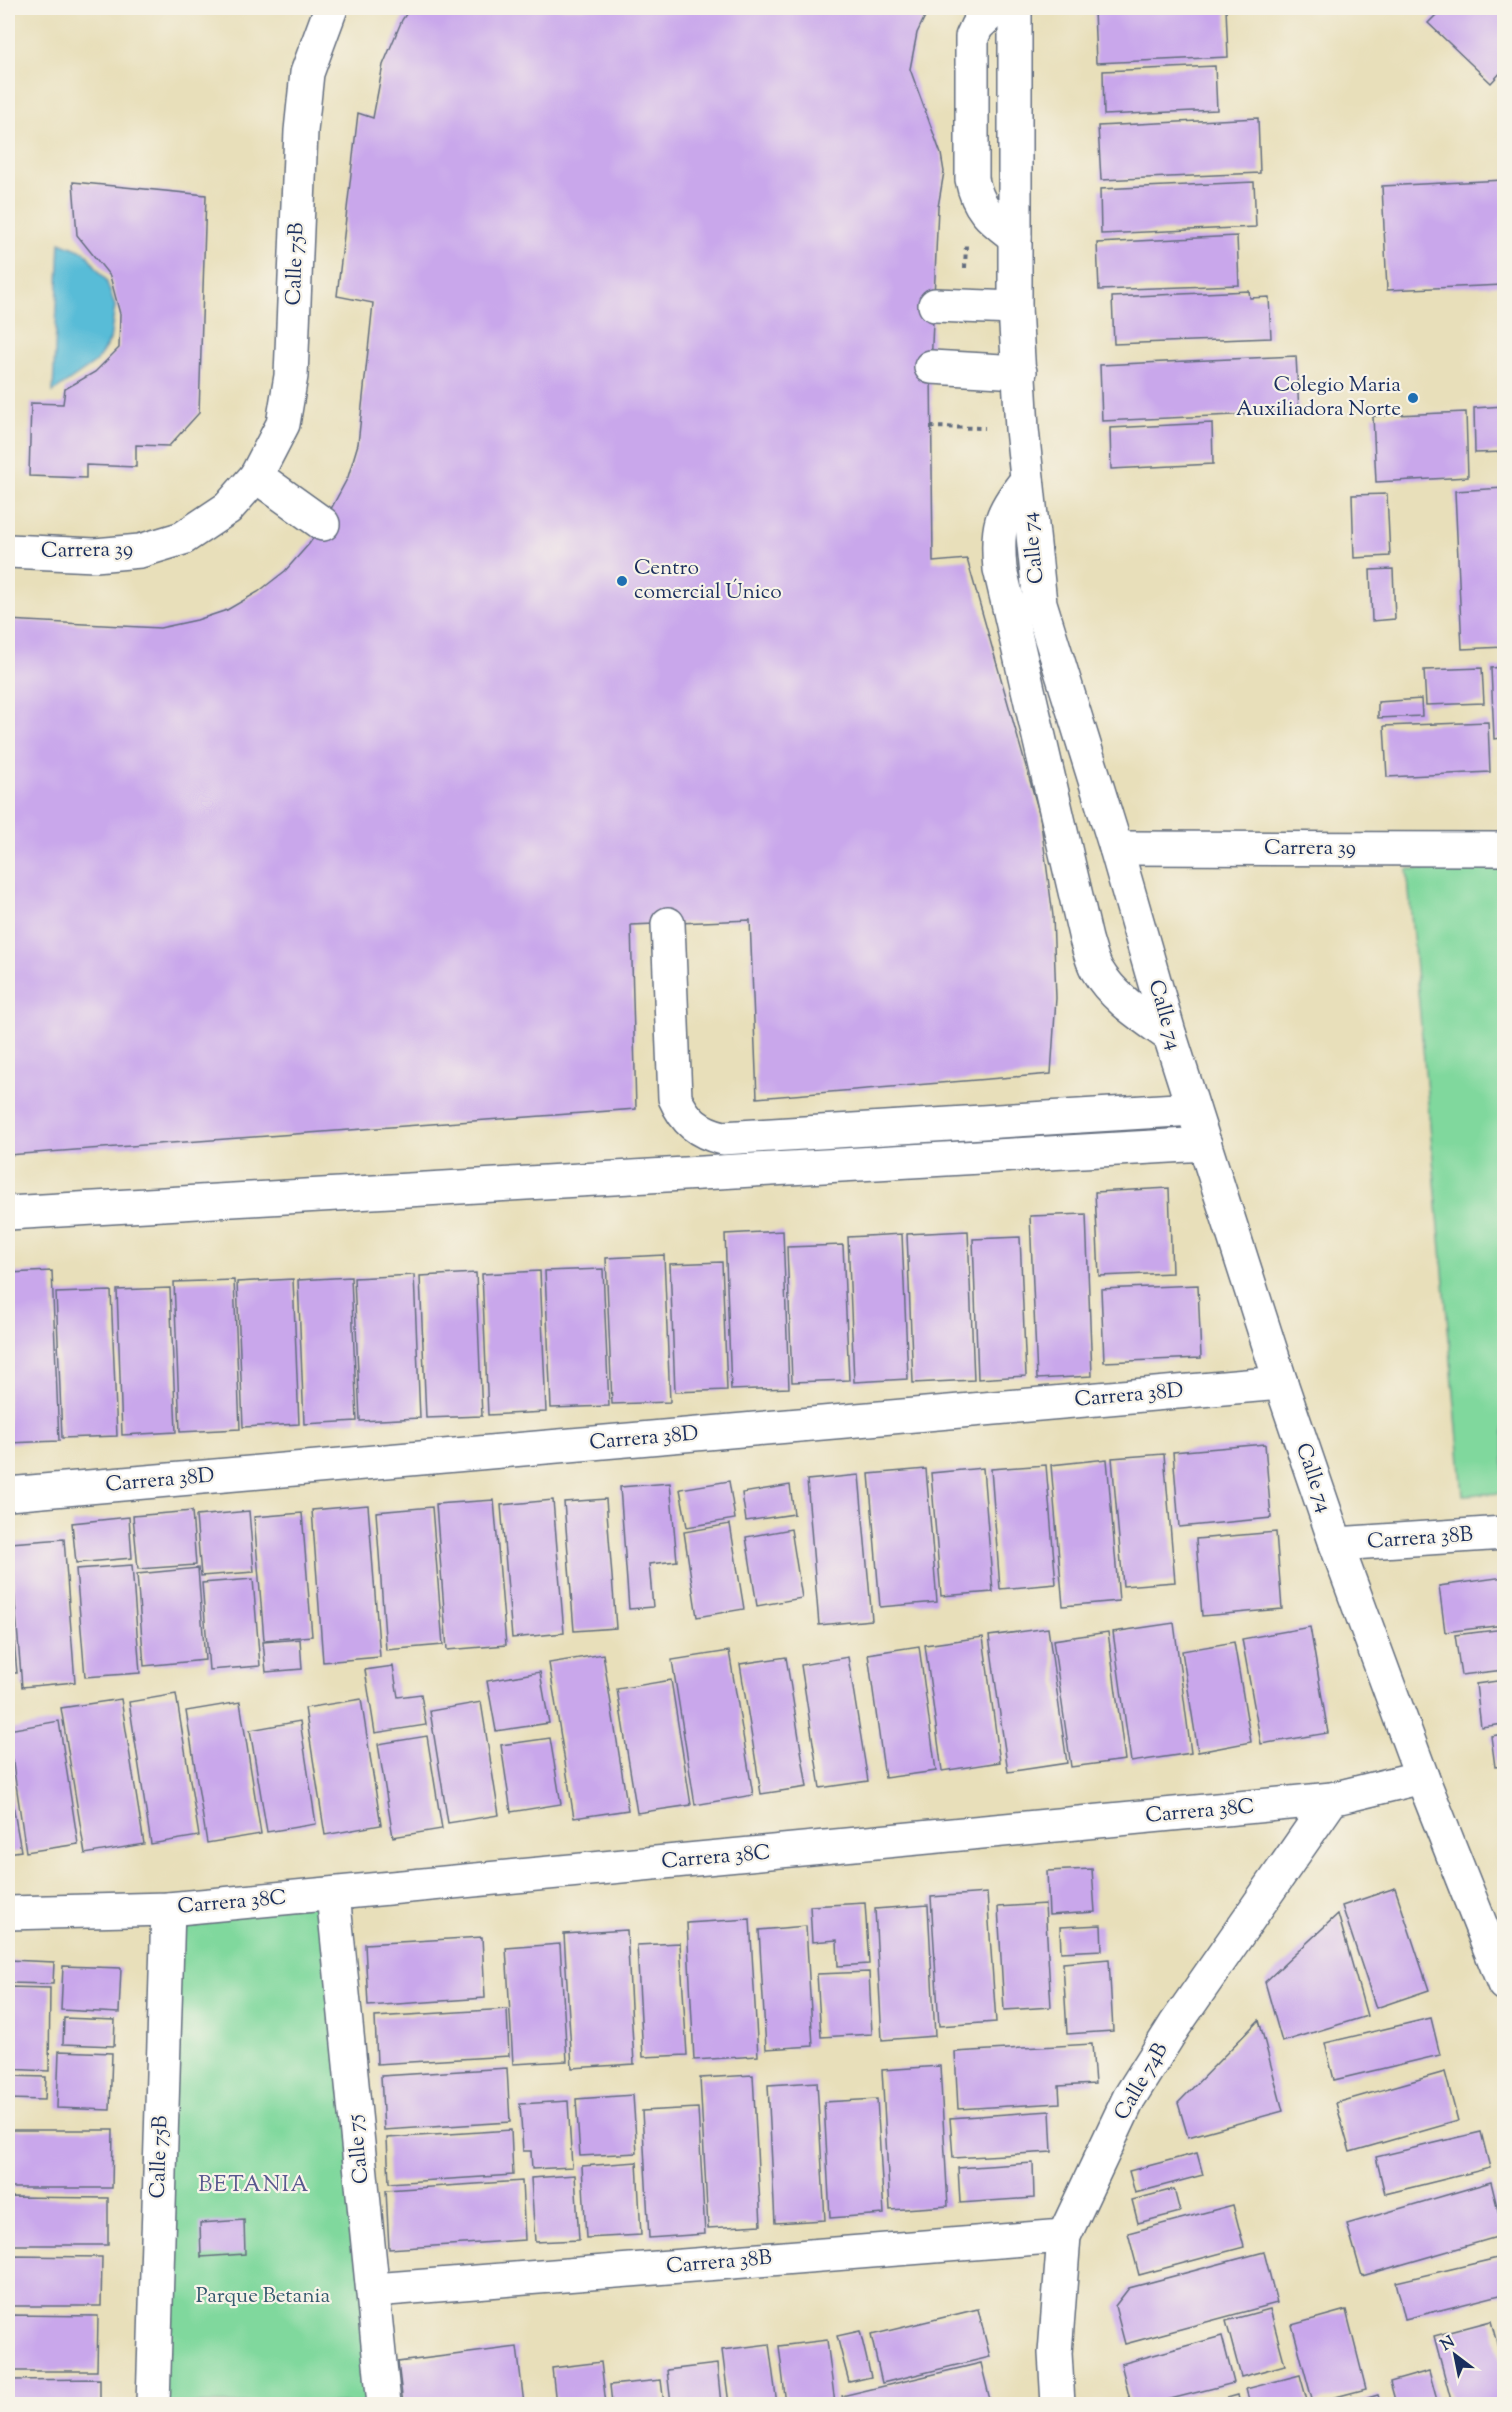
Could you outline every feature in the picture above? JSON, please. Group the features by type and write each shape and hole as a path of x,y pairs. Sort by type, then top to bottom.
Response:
{"street":[{"name":"Calle 75B","path":"228,508 256,476 283,424 291,376 301,130 308,73 331,8"},
{"path":"996,8 977,26 972,37 972,179 980,206 988,216 1015,237"},
{"name":"Calle 74","path":"1015,8 1015,308 1022,429 1040,603 1116,848 1170,1036 1281,1383 1336,1544 1422,1777 1504,1984"},
{"path":"935,305 1015,308"},
{"path":"931,367 1020,372"},
{"path":"256,476 323,524"},
{"path":"1027,480 1011,500 1001,519 997,540 1000,569 1086,939 1097,969 1110,988 1129,1006 1170,1036"},
{"name":"Carrera 39","path":"8,551 95,555 140,551 183,538 228,508"},
{"name":"Carrera 39","path":"1116,848 1504,849"},
{"path":"668,924 675,1098 682,1113 693,1126 708,1135 723,1138 1193,1109"},
{"path":"8,1213 1205,1144"},
{"name":"Carrera 38D","path":"8,1494 1281,1383"},
{"name":"Carrera 38B","path":"1336,1544 1504,1533"},
{"name":"Carrera 38C","path":"8,1913 168,1909 1332,1799 1422,1777"},
{"name":"Calle 74B","path":"1058,2404 1055,2353 1064,2236 1130,2098 1175,2025 1332,1799"},
{"name":"Calle 75","path":"333,1894 384,2404"},
{"name":"Calle 75B","path":"153,2404 168,1909"},
{"name":"Carrera 38B","path":"374,2290 1064,2236"}],"path":[{"path":"965,273 966,242"},
{"path":"930,427 1022,429"}],"green space":[{"path":"1407,869 1504,869 1504,1493 1463,1495"},
{"name":"Parque Betania","path":"333,1894 381,2404 153,2404 168,1909"}],"water":[{"path":"60,242 85,252 106,280 115,306 110,340 96,362 53,392"}],"building":[{"name":"Centro comercial Único","path":"410,8 929,8 917,33 910,69 941,154 944,172 938,207 931,367 933,562 967,559 1040,816 1053,916 1056,998 1051,1074 757,1098 750,920 631,925 636,1109 8,1155 8,620 160,628 197,620 227,610 258,592 285,571 323,524 348,477 358,444 373,303 337,296 358,113 373,118 383,65 402,20"},
{"path":"1226,8 1228,57 1096,63 1094,10"},
{"path":"1443,8 1504,8 1504,69 1491,83 1428,23"},
{"path":"1215,66 1217,110 1104,115 1103,71"},
{"path":"1258,118 1260,173 1101,180 1098,126"},
{"path":"1504,180 1504,285 1387,290 1382,186"},
{"path":"73,182 206,195 199,413 169,446 136,445 136,467 86,465 86,478 29,476 31,403 63,404 65,389 95,372 119,348 120,314 110,276 77,235"},
{"path":"1254,182 1256,227 1101,234 1100,189"},
{"path":"1237,236 1239,285 1099,290 1097,243"},
{"path":"1249,291 1250,298 1269,297 1271,338 1114,344 1112,297"},
{"path":"1296,356 1299,412 1102,421 1100,365"},
{"path":"1504,406 1504,452 1475,453 1474,408"},
{"path":"1466,412 1468,477 1376,482 1373,416"},
{"path":"1212,423 1213,464 1111,469 1110,428"},
{"path":"1504,488 1504,647 1462,649 1455,491"},
{"path":"1387,494 1390,556 1354,558 1352,495"},
{"path":"1393,569 1395,619 1372,621 1370,570"},
{"path":"1504,667 1503,755 1502,738 1494,739 1491,668"},
{"path":"1482,668 1484,703 1426,705 1424,670"},
{"path":"1421,699 1422,716 1378,718 1378,702"},
{"path":"1488,722 1490,772 1387,777 1384,726"},
{"path":"1169,1188 1172,1273 1099,1276 1095,1192"},
{"path":"1086,1214 1092,1376 1037,1379 1030,1216"},
{"path":"783,1231 789,1388 731,1390 725,1234"},
{"path":"968,1231 974,1380 913,1383 907,1234"},
{"path":"902,1234 908,1379 854,1382 848,1237"},
{"path":"1020,1237 1026,1376 978,1379 973,1239"},
{"path":"843,1245 849,1380 792,1382 787,1247"},
{"path":"664,1255 670,1402 612,1404 606,1258"},
{"path":"722,1262 727,1390 675,1392 670,1264"},
{"path":"603,1269 609,1406 551,1408 545,1271"},
{"path":"52,1271 59,1441 8,1443 8,1273"},
{"path":"540,1271 546,1412 488,1415 482,1274"},
{"path":"476,1273 482,1416 426,1418 420,1276"},
{"path":"414,1275 420,1418 360,1421 354,1278"},
{"path":"351,1277 357,1421 304,1424 298,1280"},
{"path":"293,1279 299,1424 243,1427 237,1282"},
{"path":"234,1280 240,1429 180,1432 174,1282"},
{"path":"1198,1285 1201,1358 1104,1362 1101,1289"},
{"path":"170,1288 176,1432 122,1435 117,1290"},
{"path":"111,1291 117,1436 62,1438 56,1293"},
{"path":"1265,1444 1271,1518 1179,1527 1173,1452"},
{"path":"1164,1454 1175,1582 1123,1586 1112,1458"},
{"path":"1107,1459 1119,1601 1063,1606 1051,1465"},
{"path":"1046,1465 1056,1584 1000,1589 991,1469"},
{"path":"983,1468 993,1592 941,1596 931,1473"},
{"path":"926,1469 937,1602 880,1607 869,1474"},
{"path":"859,1475 872,1620 819,1625 807,1480"},
{"path":"729,1481 735,1519 687,1527 680,1489"},
{"path":"670,1483 677,1561 649,1564 653,1607 629,1609 620,1487"},
{"path":"790,1485 794,1514 746,1521 742,1493"},
{"path":"606,1499 616,1628 574,1631 564,1502"},
{"path":"494,1500 506,1645 447,1650 436,1504"},
{"path":"553,1500 564,1633 512,1638 501,1505"},
{"path":"368,1505 380,1657 323,1662 312,1510"},
{"path":"432,1507 443,1645 386,1650 376,1512"},
{"path":"192,1511 196,1565 138,1569 133,1516"},
{"path":"249,1511 254,1572 201,1576 196,1516"},
{"path":"302,1513 312,1636 264,1640 254,1517"},
{"path":"129,1517 132,1558 76,1563 72,1523"},
{"path":"730,1524 744,1609 697,1617 684,1532"},
{"path":"791,1529 802,1598 757,1606 746,1537"},
{"path":"1276,1532 1282,1609 1202,1616 1196,1539"},
{"path":"64,1539 75,1682 22,1687 10,1543"},
{"path":"132,1565 140,1673 85,1677 76,1569"},
{"path":"198,1568 205,1660 144,1666 137,1574"},
{"path":"8,1576 17,1673 8,1673"},
{"path":"1504,1577 1504,1625 1445,1632 1439,1586"},
{"path":"253,1579 260,1666 209,1670 202,1583"},
{"path":"1174,1623 1191,1753 1131,1762 1113,1632"},
{"path":"1310,1627 1328,1733 1261,1744 1242,1639"},
{"path":"1048,1628 1067,1763 1008,1772 989,1636"},
{"path":"1504,1629 1504,1670 1461,1675 1455,1635"},
{"path":"1108,1632 1125,1760 1071,1767 1053,1640"},
{"path":"983,1637 1000,1762 942,1771 925,1645"},
{"path":"300,1639 302,1669 266,1672 263,1642"},
{"path":"1234,1642 1251,1742 1198,1752 1182,1651"},
{"path":"919,1646 936,1771 885,1778 868,1654"},
{"path":"729,1651 753,1795 695,1805 672,1660"},
{"path":"603,1654 628,1810 574,1818 549,1663"},
{"path":"786,1657 807,1787 761,1794 740,1664"},
{"path":"848,1657 868,1781 820,1788 801,1665"},
{"path":"393,1666 398,1697 421,1694 426,1725 375,1733 365,1670"},
{"path":"540,1672 549,1723 496,1731 487,1681"},
{"path":"671,1680 691,1805 637,1813 617,1689"},
{"path":"1504,1680 1504,1724 1481,1727 1476,1684"},
{"path":"176,1694 199,1836 151,1844 129,1702"},
{"path":"121,1699 144,1844 85,1854 61,1708"},
{"path":"361,1699 381,1825 325,1835 305,1708"},
{"path":"240,1702 261,1834 207,1843 186,1711"},
{"path":"481,1702 499,1815 448,1823 430,1711"},
{"path":"59,1721 78,1844 26,1852 8,1730"},
{"path":"300,1721 316,1824 267,1832 250,1730"},
{"path":"1504,1734 1504,1766 1495,1767 1491,1736"},
{"path":"427,1736 442,1829 393,1837 378,1744"},
{"path":"550,1738 561,1804 511,1812 501,1745"},
{"path":"8,1776 21,1851 8,1853"},
{"path":"1092,1869 1095,1912 1049,1915 1047,1871"},
{"path":"1395,1888 1429,1990 1376,2008 1342,1906"},
{"path":"987,1893 996,2022 939,2026 931,1897"},
{"path":"865,1903 869,1964 838,1966 837,1940 812,1942 810,1906"},
{"path":"1045,1904 1051,2007 1004,2010 998,1907"},
{"path":"928,1905 935,2036 882,2040 875,1909"},
{"path":"1338,1914 1367,2016 1282,2042 1265,1982"},
{"path":"750,1919 758,2056 694,2060 687,1923"},
{"path":"1101,1925 1102,1950 1061,1952 1060,1927"},
{"path":"806,1926 813,2046 766,2049 759,1930"},
{"path":"627,1930 634,2064 572,2068 564,1934"},
{"path":"482,1937 485,1998 368,2006 365,1944"},
{"path":"680,1943 687,2055 643,2057 637,1945"},
{"path":"560,1944 567,2061 513,2064 506,1948"},
{"path":"1109,1959 1113,2031 1067,2034 1063,1963"},
{"path":"8,1960 54,1962 53,1984 8,1983"},
{"path":"63,1966 121,1968 119,2013 61,2010"},
{"path":"869,1972 872,2034 821,2037 817,1974"},
{"path":"8,1987 50,1988 49,2071 8,2069"},
{"path":"507,2009 509,2056 377,2064 375,2017"},
{"path":"64,2018 115,2020 114,2046 63,2044"},
{"path":"1431,2018 1440,2055 1334,2080 1325,2043"},
{"path":"1259,2020 1283,2111 1188,2137 1178,2103"},
{"path":"1092,2044 1095,2084 1059,2086 1060,2103 958,2109 955,2052"},
{"path":"59,2051 112,2053 110,2110 57,2108"},
{"path":"940,2066 948,2206 890,2210 882,2070"},
{"path":"507,2068 510,2122 384,2130 381,2076"},
{"path":"1445,2072 1458,2121 1350,2152 1336,2103"},
{"path":"753,2075 761,2225 708,2228 700,2078"},
{"path":"8,2076 46,2077 45,2100 8,2099"},
{"path":"817,2082 825,2220 775,2223 768,2085"},
{"path":"633,2095 637,2153 580,2156 576,2099"},
{"path":"877,2099 884,2214 830,2218 824,2102"},
{"path":"568,2101 572,2167 532,2169 531,2151 523,2151 520,2104"},
{"path":"698,2108 705,2234 649,2238 642,2111"},
{"path":"1050,2111 1052,2152 953,2158 950,2118"},
{"path":"8,2130 113,2130 112,2188 8,2188"},
{"path":"511,2130 513,2175 389,2183 387,2138"},
{"path":"1481,2132 1490,2168 1385,2194 1376,2157"},
{"path":"1197,2153 1203,2175 1135,2193 1129,2171"},
{"path":"637,2162 641,2235 586,2238 582,2166"},
{"path":"1033,2163 1034,2198 960,2203 958,2168"},
{"path":"575,2175 579,2240 535,2242 531,2178"},
{"path":"522,2181 525,2240 389,2249 386,2190"},
{"path":"1491,2182 1504,2235 1362,2276 1347,2224"},
{"path":"1174,2189 1180,2212 1138,2223 1132,2200"},
{"path":"8,2197 108,2198 108,2245 8,2245"},
{"path":"1233,2205 1244,2247 1139,2275 1128,2233"},
{"path":"244,2220 245,2254 201,2257 200,2223"},
{"path":"1264,2252 1277,2303 1125,2344 1115,2306 1129,2288"},
{"path":"8,2256 102,2257 101,2306 8,2306"},
{"path":"1502,2257 1504,2294 1405,2319 1396,2282"},
{"path":"978,2309 990,2357 882,2383 871,2335"},
{"path":"1270,2309 1285,2365 1241,2377 1226,2321"},
{"path":"1346,2310 1366,2389 1313,2403 1292,2325"},
{"path":"8,2315 98,2316 97,2371 8,2371"},
{"path":"1491,2321 1504,2370 1504,2404 1452,2404 1434,2336"},
{"path":"860,2331 871,2377 849,2382 837,2336"},
{"path":"1222,2336 1234,2383 1151,2404 1131,2404 1121,2364"},
{"path":"827,2340 835,2404 786,2404 779,2346"},
{"path":"769,2344 777,2404 729,2404 722,2350"},
{"path":"517,2347 524,2404 403,2404 398,2362"},
{"path":"601,2362 606,2404 556,2404 552,2368"},
{"path":"981,2363 991,2404 845,2404 842,2396"},
{"path":"717,2364 721,2404 671,2404 667,2370"},
{"path":"1429,2371 1438,2404 1396,2404 1390,2382"},
{"path":"1300,2375 1308,2404 1250,2404 1246,2389"},
{"path":"100,2379 100,2404 8,2404 8,2380"},
{"path":"661,2380 664,2404 612,2404 610,2385"},
{"path":"1238,2395 1240,2404 1206,2404"},
{"path":"1378,2395 1381,2404 1347,2404"}],"place":[{"name":"Colegio Maria Auxiliadora Norte","path":"1413,398"},
{"name":"Centro comercial Único","path":"622,581"}],"district":[{"name":"BETANIA","path":"254,2186"}]}
